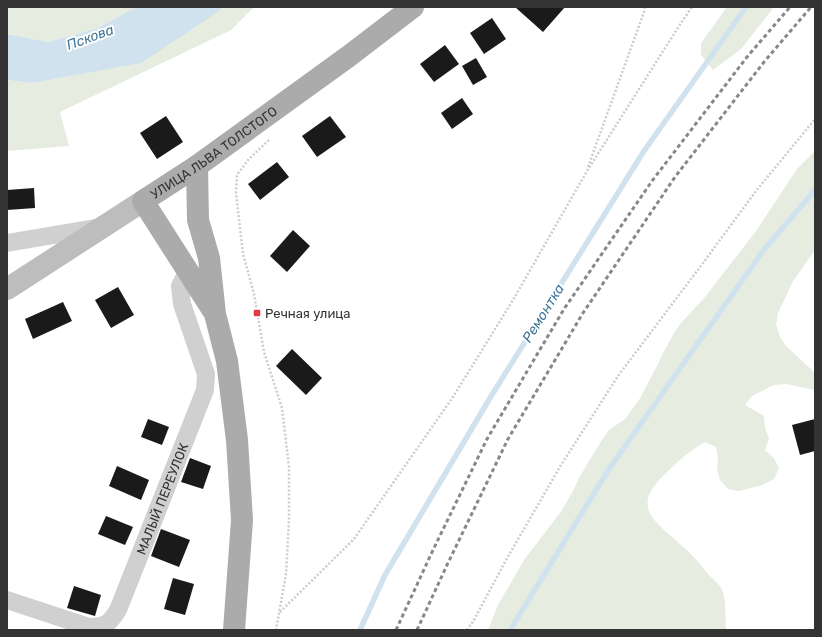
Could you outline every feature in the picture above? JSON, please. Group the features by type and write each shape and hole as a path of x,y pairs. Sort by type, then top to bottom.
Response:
{"main road":[{"name":"УЛИЦА ЛЬВА ТОЛСТОГО","path":"144,201 197,166 349,56 413,7"},
{"path":"197,166 198,220 209,258 215,314 227,361 237,440 242,520 234,630"},
{"path":"144,201 215,314"}],"street":[{"name":"УЛИЦА ЛЬВА ТОЛСТОГО","path":"7,289 144,201"},
{"path":"7,243 104,226"},
{"name":"МАЛЫЙ ПЕРЕУЛОК","path":"7,600 89,627 106,625 118,610 205,390 206,374 182,304 180,286 188,271"}],"path":[{"path":"587,171 644,12 644,7"},
{"path":"280,612 354,539 461,384 513,300 587,171 692,7"},
{"path":"467,630 561,465 618,376 756,190 815,118"},
{"path":"270,140 248,160 238,175 236,193 243,254 254,294 264,352 282,408 289,467 289,521 286,574 276,630"}],"shaded area":[{"path":"7,7 136,7 98,28 48,42 7,34"},
{"path":"223,7 254,7 231,30 60,112 69,146 7,151 7,80 31,83 219,11"},
{"path":"727,7 774,7 741,49 713,70 701,55 701,43"},
{"path":"815,151 815,250 793,281 778,313 776,325 780,337 786,346 815,373 815,390 786,384 774,385 752,396 745,405 764,416 765,428 769,439 765,450 774,458 779,468 774,479 762,485 739,491 728,489 720,480 717,469 718,458 716,447 705,442 678,461 654,486 649,496 648,505 650,513 655,521 692,555 721,588 725,600 726,630 488,630 498,605 524,560 560,513 580,476 609,430 625,419 639,400 674,333 681,323 705,297 756,231 797,169"}],"water":[{"name":"Пскова","path":"136,7 223,7 141,63 31,83 7,80 7,34 48,42 98,28"}],"building":[{"path":"515,7 565,7 543,32"},
{"path":"492,18 506,39 484,54 470,33"},
{"path":"445,45 459,64 434,82 420,64"},
{"path":"476,58 487,77 473,85 462,66"},
{"path":"462,98 473,114 452,129 441,113"},
{"path":"166,116 183,142 157,159 140,133"},
{"path":"330,116 346,137 317,157 302,136"},
{"path":"277,162 289,177 260,200 248,184"},
{"path":"34,188 35,208 7,210 7,190"},
{"path":"293,230 310,246 287,272 270,256"},
{"path":"118,287 134,315 111,328 95,300"},
{"path":"63,302 72,321 33,339 25,319"},
{"path":"292,349 322,378 306,395 276,366"},
{"path":"148,419 169,427 162,445 141,437"},
{"path":"815,419 815,451 800,455 792,425"},
{"path":"190,458 211,466 203,489 181,482"},
{"path":"117,466 149,480 141,500 109,486"},
{"path":"106,516 133,527 125,545 98,534"},
{"path":"161,529 190,540 179,567 151,556"},
{"path":"173,578 194,584 185,615 164,609"},
{"path":"74,586 101,595 95,616 67,608"}],"waterway":[{"name":"Ремонтка","path":"360,630 385,575 490,398 644,151 746,7"},
{"path":"510,630 609,469 763,251 815,190"}],"railway":[{"path":"396,630 487,439 564,309 652,181 747,57 790,7"},
{"path":"417,630 508,439 583,313 675,177 764,62 811,7"}],"place":[{"name":"Речная улица","path":"257,313"}]}
